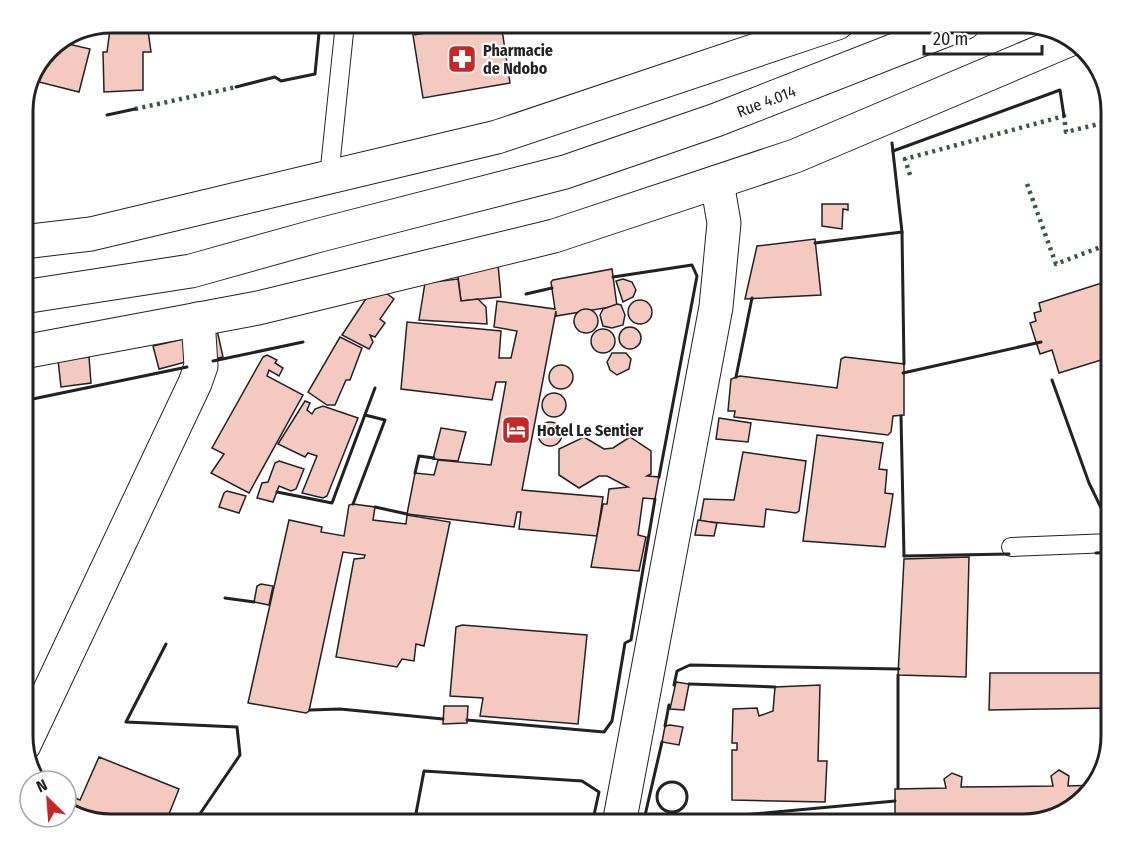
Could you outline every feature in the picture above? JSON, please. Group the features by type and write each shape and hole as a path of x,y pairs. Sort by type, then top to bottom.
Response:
{"main road":[{"path":"33,241 91,234 498,137 805,33"},
{"name":"Rue 4.014","path":"33,295 190,271 565,172 716,120 936,33"},
{"path":"33,350 258,308 554,236 795,156 1061,43"},
{"path":"621,814 716,306 724,223 717,182"},
{"path":"33,726 195,383 201,366 198,320"}],"lane":[{"path":"329,177 344,33"},
{"path":"1011,547 1101,543"}],"building":[{"path":"110,33 148,33 151,52 143,52 143,90 104,92 103,52 107,52"},
{"name":"Pharmacie de Ndobo","path":"502,33 510,83 423,98 413,35"},
{"path":"70,44 90,49 79,92 39,82 49,64"},
{"path":"822,204 848,204 848,210 843,209 842,229 822,226"},
{"path":"815,239 821,295 745,299 757,246"},
{"path":"498,264 501,297 461,301 457,269"},
{"name":"Hotel Le Sentier","path":"612,269 617,306 556,316 556,311 522,490 603,497 597,536 519,529 521,512 517,512 514,527 407,514 415,473 434,475 438,460 491,465 506,382 496,382 492,400 401,389 407,322 501,331 499,358 511,358 517,331 494,327 497,301 555,309 551,282 553,280"},
{"path":"458,279 461,301 478,299 486,307 487,324 419,320 425,283"},
{"path":"623,279 632,282 636,290 633,297 623,302 616,281"},
{"path":"1101,283 1101,360 1059,373 1052,350 1040,354 1030,323 1036,321 1034,313 1041,311 1039,303"},
{"path":"375,285 394,299 380,319 385,323 375,337 370,335 373,342 369,349 342,335"},
{"path":"640,300 649,303 652,312 649,321 640,324 631,321 628,312 631,303"},
{"path":"617,304 621,305 625,315 623,325 612,328 603,326 600,315 603,309"},
{"path":"586,309 591,310 597,316 597,326 591,332 586,333 581,332 575,326 574,321 575,316 581,310"},
{"path":"215,321 223,357 214,359"},
{"path":"626,327 634,327 641,334 641,342 634,349 626,349 619,342 619,334"},
{"path":"603,329 608,330 614,336 614,346 608,352 603,353 598,352 592,346 591,341 592,336 598,330"},
{"path":"192,337 197,359 159,369 153,346"},
{"path":"340,337 362,348 350,380 346,380 335,405 327,405 308,392"},
{"path":"612,353 626,353 631,359 629,369 617,375 610,370 607,362"},
{"path":"267,355 277,360 275,363 283,368 279,376 269,370 267,376 303,395 249,493 211,473 224,454 212,448 263,357"},
{"path":"89,357 91,383 61,387 58,360"},
{"path":"845,357 904,364 904,415 893,416 891,432 888,435 734,417 735,411 728,411 731,379 740,376 837,388 841,359"},
{"path":"561,365 570,368 573,377 570,386 561,389 552,386 549,377 552,368"},
{"path":"554,393 563,396 566,405 563,414 554,417 545,414 542,405 545,396"},
{"path":"305,401 310,403 307,410 312,414 315,409 323,406 358,418 327,496 323,498 302,493 317,456 308,453 305,457 278,444"},
{"path":"719,418 751,423 748,442 716,439"},
{"path":"550,422 559,425 562,434 559,443 550,446 541,443 538,434 541,425"},
{"path":"441,428 466,432 458,461 433,459"},
{"path":"817,435 883,443 879,469 887,470 885,493 893,494 885,547 803,541"},
{"path":"584,437 604,449 613,448 630,437 651,451 651,474 647,476 659,477 655,499 643,498 638,535 646,537 639,571 591,567 603,504 607,504 609,489 628,487 607,476 599,476 579,488 559,475 559,449"},
{"path":"743,452 806,461 799,511 796,513 766,509 764,527 700,521 704,499 734,500"},
{"path":"279,461 304,469 296,489 291,491 279,486 273,502 257,498 262,483 268,482 275,463"},
{"path":"227,491 246,496 239,513 219,507"},
{"path":"349,505 375,507 373,520 406,524 407,515 450,522 424,646 416,644 414,661 402,659 397,667 336,657 354,559 364,558 365,555 343,552 309,711 306,713 248,703 289,520 322,527 321,532 344,536"},
{"path":"698,520 717,523 714,536 695,535"},
{"path":"969,557 966,677 898,675 904,559"},
{"path":"261,584 273,586 269,605 254,602 257,586"},
{"path":"462,625 587,635 578,724 480,716 483,698 450,696 456,627"},
{"path":"990,673 1101,673 1101,708 989,710"},
{"path":"676,682 689,684 684,710 670,709"},
{"path":"820,685 818,761 827,761 825,802 732,800 732,750 737,750 737,743 732,743 733,709 757,708 759,716 773,711 775,687"},
{"path":"444,706 468,706 467,723 443,724"},
{"path":"665,726 683,727 679,745 662,742"},
{"path":"99,757 179,789 169,814 96,812 78,807 78,799 80,800"},
{"path":"1059,770 1069,776 1068,786 1083,785 1070,798 1057,806 1033,813 895,814 895,789 946,788 944,779 952,773 962,777 961,787 1053,786 1051,776"}],"hedge":[{"path":"135,109 236,87"},
{"path":"910,175 905,159 1064,116 1066,132 1101,123"},
{"path":"1027,184 1056,264 1101,247"}],"wall":[{"path":"236,87 275,77 281,81 315,74 319,33"},
{"path":"893,151 1060,90 1064,116"},
{"path":"107,115 135,109"},
{"path":"892,143 902,232 904,364"},
{"path":"815,243 902,232"},
{"path":"613,277 692,265 697,276 659,477"},
{"path":"526,294 552,288"},
{"path":"736,377 752,298"},
{"path":"213,361 303,342"},
{"path":"903,373 1041,342"},
{"path":"33,399 187,367"},
{"path":"1052,380 1089,483 1101,508"},
{"path":"277,492 332,503 375,388"},
{"path":"353,504 385,420 365,415"},
{"path":"901,416 904,556"},
{"path":"415,473 419,456 434,458"},
{"path":"467,720 604,732 612,721 625,643 631,640 655,499"},
{"path":"375,507 407,514"},
{"path":"1096,553 1101,553"},
{"path":"904,556 1009,554"},
{"path":"225,598 254,602"},
{"path":"166,644 126,722 237,727 240,755 200,814"},
{"path":"674,685 677,671 690,665 899,669"},
{"path":"898,675 898,788"},
{"path":"689,684 775,687"},
{"path":"665,726 669,705"},
{"path":"310,710 340,709 443,719"},
{"path":"645,814 662,742"},
{"path":"416,814 424,771 582,781 599,792 594,814"},
{"path":"672,782 683,786 687,797 683,808 672,812 661,808 657,797 661,786 672,782"},
{"path":"753,814 895,801"}],"place":[{"name":"Pharmacie de Ndobo","path":"462,59"},
{"name":"Hotel Le Sentier","path":"516,430"}]}
